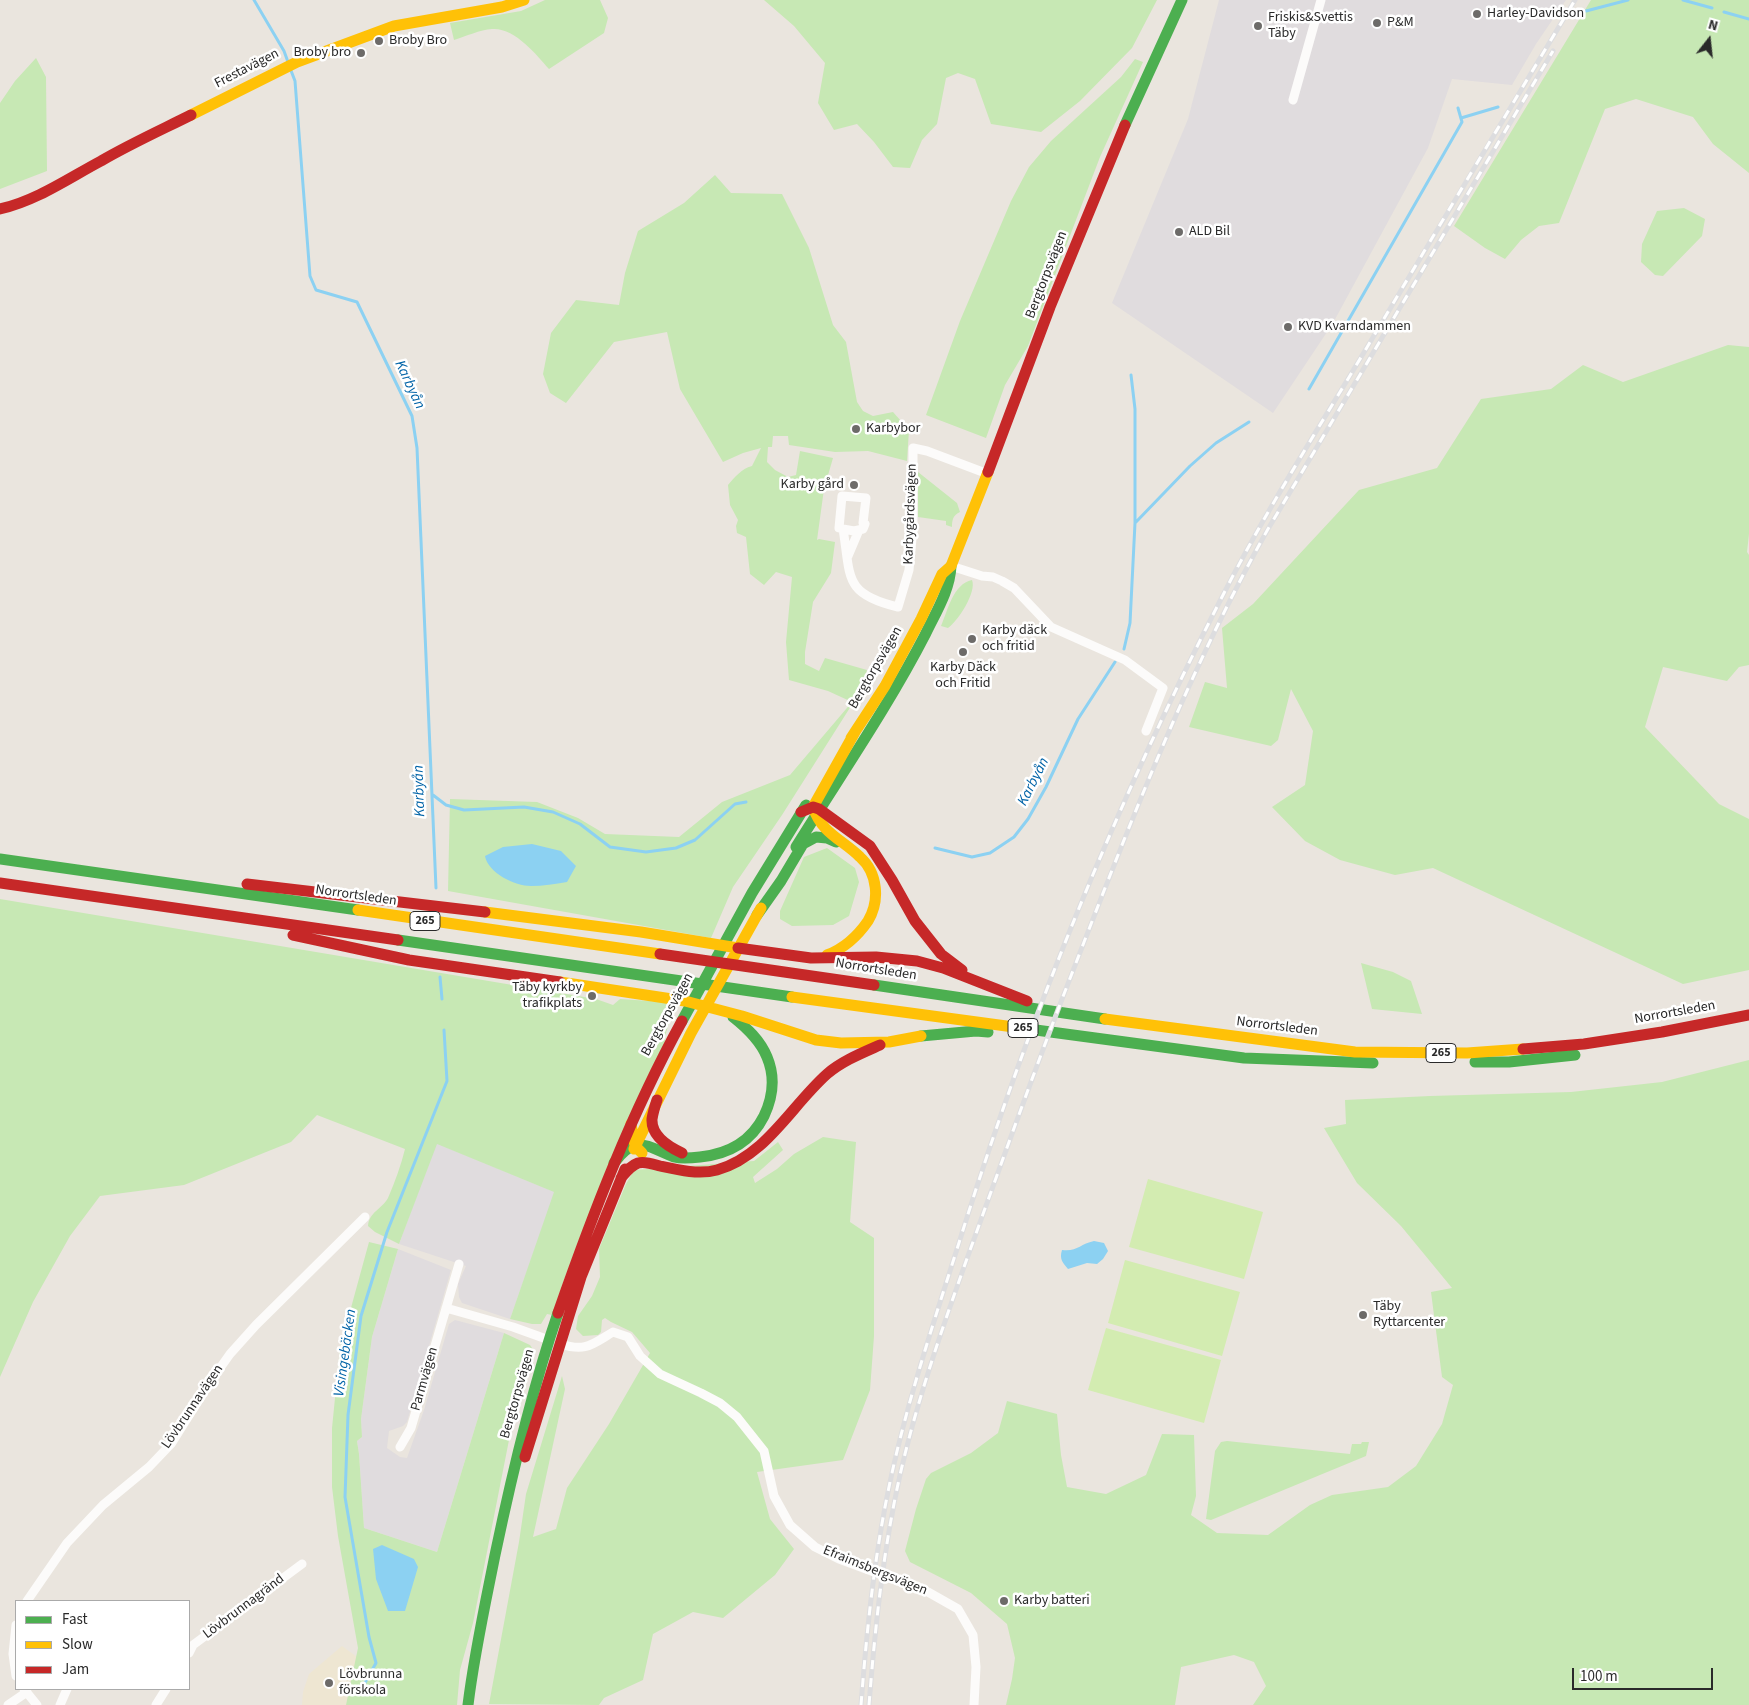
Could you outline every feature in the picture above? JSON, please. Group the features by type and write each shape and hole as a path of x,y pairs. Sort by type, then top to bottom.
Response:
{"main road":[{"name":"Frestavägen","path":"0,209 14,206 42,193 283,67 394,26 502,7 524,0"},
{"name":"Bergtorpsvägen","path":"468,1705 474,1657 502,1521 520,1473 554,1342 589,1225 614,1163 663,1056 738,917 801,812 885,686 921,619 942,574 951,566 988,474 1064,271 1122,129 1182,0"},
{"name":"Bergtorpsvägen","path":"554,1342 621,1178 657,1100 754,920 816,811 894,692 915,654 952,576 951,566"},
{"path":"817,958 840,950 858,937 875,910 876,890 871,872 863,860 850,848 821,826 816,811 855,732"},
{"path":"801,812 816,811 870,846 915,921 941,954 974,979"},
{"path":"754,920 781,881 803,844 816,837 827,838 850,848"},
{"name":"Norrortsleden","path":"0,860 803,974 1046,1011 1355,1052 1467,1053 1584,1044 1662,1032 1749,1015"},
{"path":"47,867 126,870 451,908 628,930 743,949 817,958 880,957 908,960 930,964 974,979 995,990 1025,1000 1132,1022"},
{"name":"Norrortsleden","path":"0,883 801,998 1244,1058 1350,1063 1510,1062 1596,1053 1749,1023"},
{"path":"46,890 120,908 284,933 409,960 635,992 685,1001 816,1040 841,1043 889,1042 915,1037 976,1031 1186,1054 1244,1058"},
{"path":"614,1163 626,1150 635,1146 646,1146 681,1158 724,1152 739,1146 757,1130 770,1103 772,1073 768,1057 755,1035 734,1018 717,1010"},
{"path":"621,1178 633,1165 645,1162 696,1171 716,1170 737,1161 760,1147 828,1072 862,1053 889,1042"},
{"path":"657,1100 652,1120 653,1130 669,1147 686,1155 701,1156"},
{"path":"631,1124 635,1146 645,1157 667,1167"}],"street":[{"path":"1294,100 1320,0"},
{"name":"Karbygårdsvägen","path":"858,530 863,528 864,524 866,498 842,496 839,528 843,529 851,578 856,588 878,602 898,607 909,570 913,528 913,448 927,451 988,474"},
{"path":"843,529 858,530 848,556"},
{"path":"951,566 1002,581 1014,588 1051,627 1125,660 1163,688 1146,732"},
{"name":"Lövbrunnavägen","path":"29,1600 67,1543 103,1506 149,1467 171,1444 230,1354 365,1217"},
{"name":"Parmvägen","path":"400,1447 411,1428 459,1264"},
{"path":"446,1308 513,1327 554,1342"},
{"name":"Efraimsbergsvägen","path":"554,1342 571,1347 586,1348 613,1332 628,1337 640,1356 660,1374 702,1393 737,1417 764,1451 774,1496 790,1525 815,1547 839,1559 928,1592 958,1609 973,1635 976,1667 974,1705"},
{"name":"Lövbrunnagränd","path":"190,1651 193,1646 302,1564"},
{"path":"15,1635 13,1654 15,1669"},
{"path":"8,1705 25,1690 37,1705"},
{"path":"60,1705 67,1690"},
{"path":"156,1705 165,1690"}],"shaded area":[{"path":"1219,0 1566,0 1536,44 1512,85 1452,79 1428,148 1333,323 1273,413 1112,303 1188,119"},
{"path":"436,1143 555,1192 510,1319 462,1303 459,1297 458,1284 466,1266 399,1244"},
{"path":"398,1249 451,1270 407,1422 403,1426 389,1431 387,1448 400,1457 407,1458 424,1410 449,1324 455,1320 504,1333 437,1552 364,1528 357,1441 362,1437 361,1419 372,1337"},
{"name":"Lövbrunna förskola","path":"342,1646 357,1657 346,1705 302,1705 303,1692 309,1674"}],"green space":[{"path":"545,0 600,0 608,18 604,33 549,69 524,43 508,32 492,29 454,40 450,23 521,11"},
{"path":"764,0 1157,0 1132,48 1080,101 1041,132 991,124 975,79 958,73 946,78 937,124 922,140 910,168 893,167 857,124 834,130 818,103 825,63 794,26"},
{"path":"1591,0 1749,0 1749,173 1713,144 1693,117 1636,99 1605,109 1559,223 1539,226 1521,240 1505,259 1485,248 1454,226"},
{"path":"36,58 46,77 47,171 0,189 0,103 15,81"},
{"path":"1135,59 1143,62 1100,157 1028,346 1005,385 986,438 926,415 960,321 1011,201 1029,167 1051,141 1121,77"},
{"path":"715,175 731,193 782,194 809,248 833,325 846,342 857,402 863,411 873,416 893,412 909,430 907,461 868,451 835,452 789,445 788,436 773,436 772,447 768,447 767,462 775,470 788,477 796,475 800,451 833,458 824,489 817,540 835,542 831,573 813,602 805,652 805,664 819,671 825,658 867,670 858,695 782,815 733,887 711,938 448,891 450,799 537,802 578,818 605,834 679,837 722,802 790,775 852,702 828,691 789,680 786,642 792,577 776,572 764,585 750,574 746,537 737,533 736,526 738,520 730,505 728,485 741,471 752,466 761,448 743,453 723,462 680,389 667,332 614,342 566,403 550,393 543,374 551,333 576,300 619,305 625,273 638,231 684,203"},
{"path":"1684,208 1705,219 1702,236 1663,276 1655,275 1641,262 1642,244 1657,211"},
{"path":"1728,345 1749,347 1749,534 1747,552 1749,555 1749,665 1739,667 1727,681 1663,667 1645,727 1719,804 1749,819 1749,970 1683,984 1433,868 1395,875 1340,860 1305,841 1272,807 1305,785 1313,731 1291,689 1278,740 1271,746 1189,727 1205,682 1227,688 1222,628 1253,604 1359,490 1437,468 1481,399 1551,389 1583,365 1623,382"},
{"path":"918,472 957,503 960,512 953,518 952,527 946,525 946,521 918,517"},
{"path":"972,580 972,592 961,613 948,628 941,626 956,592 966,582"},
{"path":"827,848 855,868 859,882 849,916 833,925 792,926 780,919 780,911 804,857"},
{"path":"0,899 596,999 613,1005 620,999 680,1003 672,1017 665,1037 665,1043 619,1143 577,1245 552,1315 547,1314 541,1324 510,1319 554,1192 437,1144 399,1244 375,1232 368,1226 373,1214 388,1198 398,1174 405,1149 317,1115 291,1142 184,1185 100,1196 70,1236 33,1302 0,1377"},
{"path":"1361,963 1393,972 1411,981 1422,1014 1372,1009"},
{"path":"1749,1060 1749,1705 1253,1705 1266,1686 1254,1662 1234,1655 1181,1667 1175,1705 1006,1705 1015,1658 1007,1624 971,1593 910,1562 905,1551 926,1479 931,1473 971,1453 998,1433 1007,1401 1057,1414 1061,1455 1067,1487 1106,1494 1146,1475 1162,1434 1194,1435 1196,1496 1191,1515 1217,1533 1268,1535 1310,1505 1332,1495 1388,1487 1416,1466 1442,1424 1453,1385 1442,1377 1431,1292 1452,1288 1401,1226 1357,1183 1324,1128 1346,1124 1345,1100 1571,1092 1662,1082"},
{"path":"823,1137 856,1142 850,1222 874,1238 874,1336 870,1390 843,1460 757,1472 770,1519 794,1549 775,1575 723,1618 693,1612 653,1634 643,1680 604,1698 599,1705 489,1704 526,1494 562,1376 565,1389 533,1537 556,1529 567,1488 609,1424 650,1353 632,1332 605,1318 602,1320 601,1332 598,1335 583,1336 576,1329 578,1316 592,1296 600,1277 599,1249 626,1184 634,1170 754,1161 778,1142 783,1150 753,1177 755,1183 777,1169 794,1154"},
{"path":"1148,1179 1263,1212 1244,1279 1129,1247"},
{"path":"369,1242 398,1249 372,1337 361,1419 362,1437 357,1441 364,1528 437,1552 504,1333 530,1345 534,1351 534,1357 523,1382 510,1426 505,1428 504,1437 509,1440 473,1623 460,1670 457,1705 346,1705 358,1648 338,1536 332,1487 332,1428 340,1348"},
{"path":"1125,1260 1240,1292 1222,1356 1108,1323"},
{"path":"1106,1328 1221,1360 1204,1423 1088,1390"},
{"path":"1227,1441 1350,1454 1352,1444 1369,1442 1366,1456 1211,1520 1206,1519 1215,1451 1221,1442"}],"water":[{"path":"532,844 561,851 576,866 567,882 536,886 517,884 491,868 485,856 503,847"},
{"path":"1094,1241 1104,1243 1108,1251 1103,1259 1097,1264 1087,1263 1068,1269 1061,1258 1062,1250 1075,1249"},
{"path":"382,1545 414,1559 418,1567 405,1611 388,1611 376,1579 373,1549"}],"waterway":[{"name":"Karbyån","path":"254,0 284,51 288,62"},
{"path":"1586,11 1628,0"},
{"path":"1683,0 1712,8"},
{"name":"Karbyån","path":"1724,12 1749,19"},
{"name":"Karbyån","path":"290,68 295,81 310,276 316,290 357,302 412,416 417,448 436,888"},
{"path":"1461,118 1498,107"},
{"path":"1309,389 1462,122 1458,108"},
{"path":"1124,649 1130,623 1135,523 1135,409 1131,375"},
{"path":"1136,522 1190,466 1216,443 1249,422"},
{"name":"Karbyån","path":"935,848 972,857 990,853 1014,837 1028,819 1046,787 1078,719 1115,662"},
{"path":"433,795 446,805 464,810 524,807 553,812 580,824 610,847 646,852 676,848 695,840 735,804 746,802"},
{"name":"Visingebäcken","path":"440,977 442,999"},
{"name":"Visingebäcken","path":"362,1688 376,1663 369,1637 345,1497 348,1415 361,1316 387,1232 447,1081 444,1030"}],"railway":[{"path":"861,1705 876,1559 892,1473 907,1412 934,1320 989,1149 1047,988 1112,829 1184,674 1255,535 1575,0"},
{"path":"869,1705 884,1561 900,1475 922,1391 959,1280 1028,1091 1133,816 1210,642 1268,529 1553,51"}],"traffic: fast":[{"path":"1125,125 1182,0"},
{"path":"796,847 880,715 911,661 942,601 948,584 951,566"},
{"path":"682,1021 752,893 806,805"},
{"path":"757,915 781,881 803,844 816,837 827,838 836,842"},
{"path":"0,859 358,910"},
{"path":"398,940 792,997"},
{"path":"874,985 1105,1019"},
{"path":"614,1163 622,1153 639,1145 644,1145 677,1158 711,1155 730,1150 753,1133 764,1116 771,1094 770,1064 761,1045 733,1017"},
{"path":"1021,1028 1244,1058 1373,1063"},
{"path":"921,1036 976,1031 988,1032"},
{"path":"1475,1062 1509,1062 1575,1055"},
{"path":"468,1705 480,1630 508,1494 531,1403 558,1313"}],"traffic: slow":[{"path":"191,115 297,62 394,26 502,7 524,0"},
{"path":"851,738 885,686 921,619 942,574 951,566 988,472"},
{"path":"827,955 845,945 859,932 868,921 874,905 875,888 871,871 860,857 827,830 813,807 855,732"},
{"path":"634,1149 691,1033 761,908"},
{"path":"358,910 660,954"},
{"path":"485,912 641,932 738,948"},
{"path":"560,982 685,1001 742,1016 816,1040 841,1043 889,1042 921,1036"},
{"path":"792,997 1021,1028"},
{"path":"1105,1019 1355,1052 1467,1053 1523,1049"},
{"path":"631,1124 635,1146 642,1153"}],"traffic: jam":[{"path":"0,209 39,195 123,149 191,115"},
{"path":"988,472 1050,307 1125,125"},
{"path":"801,812 813,807 819,809 870,846 915,921 941,954 962,970"},
{"path":"0,883 398,940"},
{"path":"247,884 485,912"},
{"path":"293,935 409,960 560,982"},
{"path":"738,948 811,958 876,957 917,961 943,968 1027,1001"},
{"path":"660,954 874,985"},
{"path":"1523,1049 1584,1044 1662,1032 1749,1015"},
{"path":"558,1313 614,1164 663,1056 682,1021"},
{"path":"621,1178 630,1167 641,1162 696,1172 717,1170 734,1163 750,1154 764,1142 833,1069 859,1054 880,1045"},
{"path":"657,1100 652,1119 654,1131 672,1148 682,1153"},
{"path":"525,1457 581,1277 625,1169"}],"place":[{"name":"Harley-Davidson","path":"1477,14"},
{"name":"P&M","path":"1377,23"},
{"name":"Friskis&Svettis Täby","path":"1258,26"},
{"name":"Broby Bro","path":"379,41"},
{"name":"Broby bro","path":"361,53"},
{"name":"ALD Bil","path":"1179,232"},
{"name":"KVD Kvarndammen","path":"1288,327"},
{"name":"Karbybor","path":"856,429"},
{"name":"Karby gård","path":"854,485"},
{"name":"Karby däck och fritid","path":"972,639"},
{"name":"Karby Däck och Fritid","path":"963,652"},
{"name":"Täby kyrkby trafikplats","path":"592,996"},
{"name":"Täby Ryttarcenter","path":"1363,1315"},
{"name":"Karby batteri","path":"1004,1601"},
{"name":"Lövbrunna förskola","path":"329,1683"}]}
